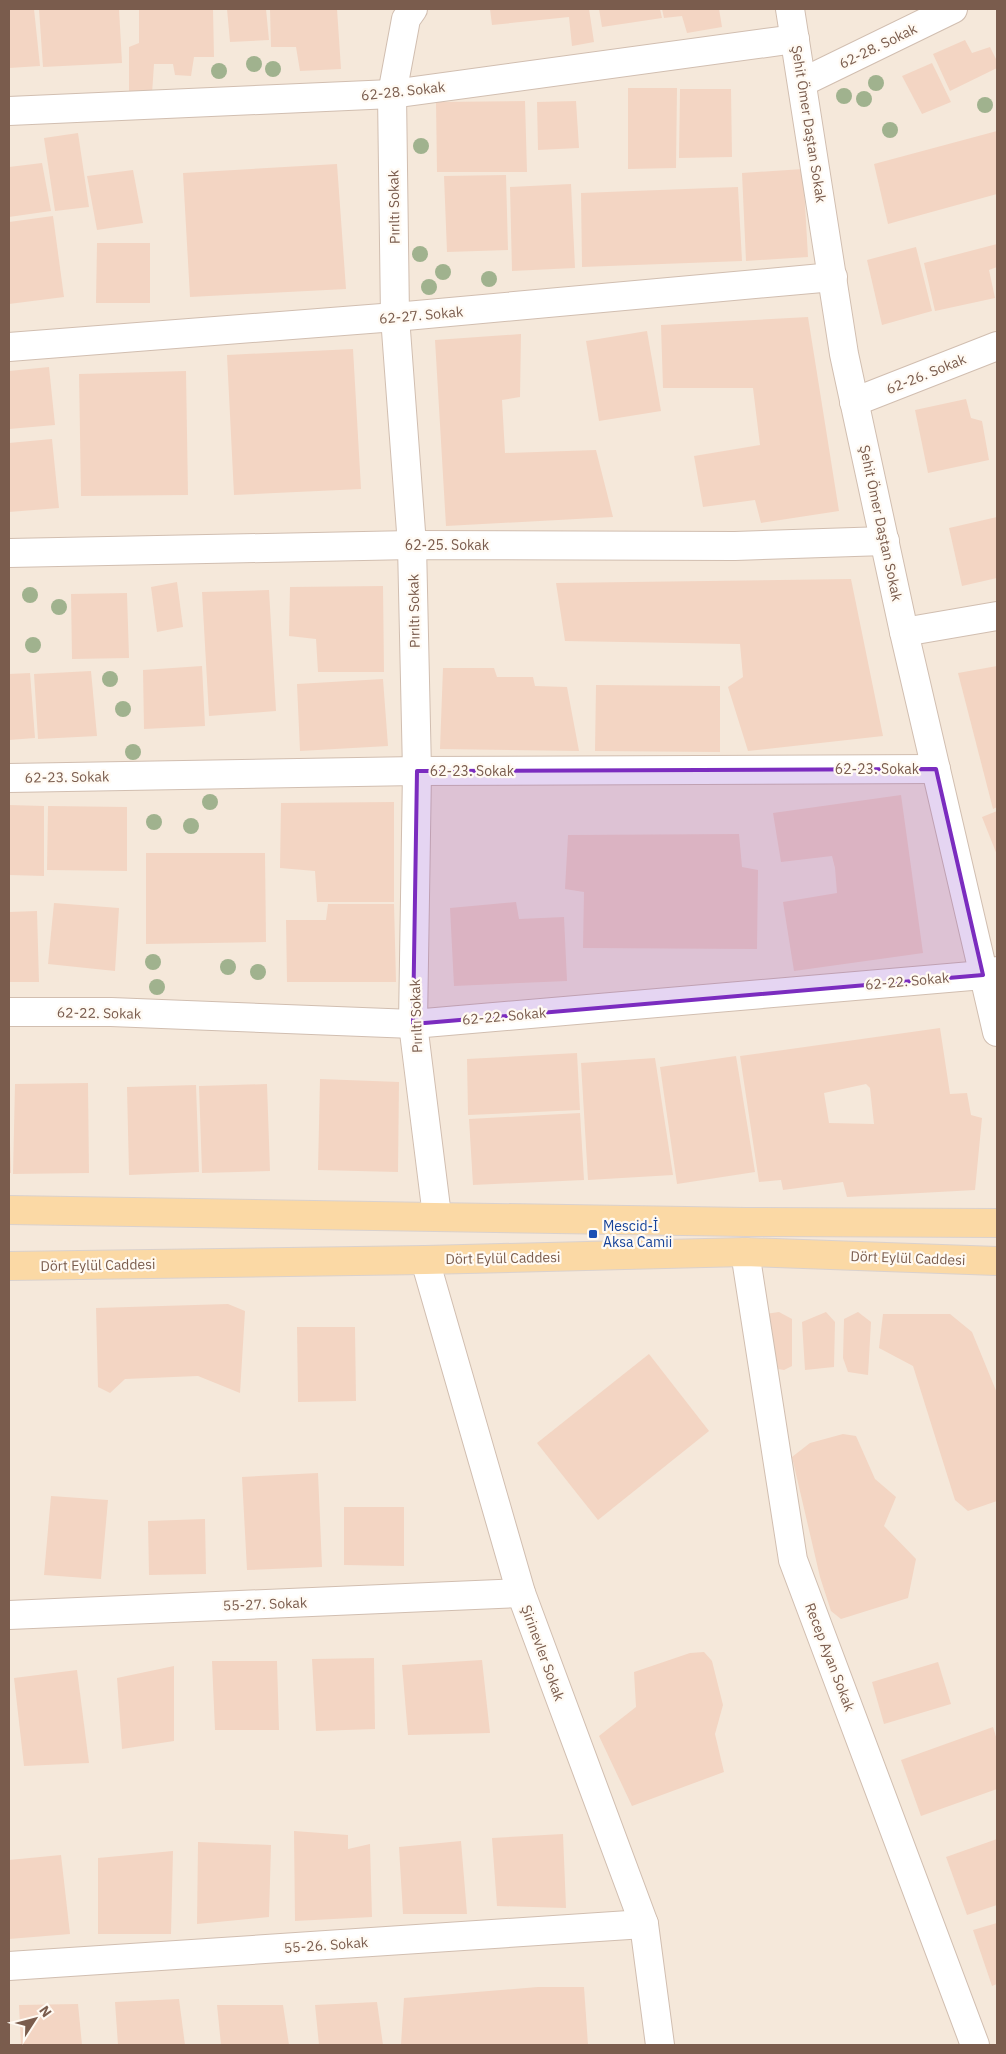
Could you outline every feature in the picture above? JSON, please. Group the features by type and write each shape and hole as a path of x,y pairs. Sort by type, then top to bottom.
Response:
{"main road":[{"path":"9,1210 755,1222 997,1223"},
{"name":"Dört Eylül Caddesi","path":"9,1266 425,1260 745,1252 997,1261"}],"street":[{"name":"Pırıltı Sokak","path":"413,9 406,19 392,94 395,317 412,545 416,771 413,1024 437,1216"},
{"name":"Şehit Ömer Daştan Sokak","path":"790,9 803,82 844,354 904,632 936,768 990,973 997,1032"},
{"name":"62-28. Sokak","path":"803,82 953,9"},
{"name":"62-28. Sokak","path":"9,111 392,94 795,39"},
{"name":"62-27. Sokak","path":"9,347 395,317 833,277"},
{"name":"62-26. Sokak","path":"854,402 997,346"},
{"name":"62-25. Sokak","path":"9,553 412,545 735,546 884,541"},
{"path":"904,632 997,616"},
{"name":"62-23. Sokak","path":"9,778 416,771 936,768"},
{"name":"62-22. Sokak","path":"9,1012 111,1012 413,1024 990,973"},
{"name":"Recep Ayan Sokak","path":"745,1252 794,1560 975,2045"},
{"name":"Şirinevler Sokak","path":"425,1260 521,1593 644,1924 660,2045"},
{"name":"55-27. Sokak","path":"9,1615 521,1593"},
{"name":"55-26. Sokak","path":"9,1966 644,1924"}],"highlighted area":[{"path":"936,769 983,975 413,1024 417,771"}],"shaded area":[{"path":"9,9 997,9 997,2045 9,2045"}],"building":[{"path":"9,9 34,9 40,66 9,68"},
{"path":"39,9 119,9 122,63 43,67"},
{"path":"139,9 213,9 214,57 194,57 191,76 175,75 173,64 154,64 152,94 129,93 129,47 139,43"},
{"path":"227,9 266,9 269,40 230,42"},
{"path":"270,9 337,9 341,69 300,71 296,47 271,47"},
{"path":"490,9 589,9 594,42 572,46 569,17 492,25"},
{"path":"599,9 660,9 662,18 602,27"},
{"path":"662,9 719,9 722,27 687,33 682,16 664,18"},
{"path":"965,40 972,53 990,47 997,61 997,68 950,91 933,54"},
{"path":"932,63 951,102 922,114 902,76"},
{"path":"628,88 677,88 676,168 628,169"},
{"path":"680,89 731,89 732,157 679,158"},
{"path":"525,101 527,172 437,172 436,102"},
{"path":"576,101 579,148 538,150 537,102"},
{"path":"997,131 997,194 888,224 874,164"},
{"path":"78,133 89,207 55,211 44,138"},
{"path":"42,163 51,211 9,217 9,167"},
{"path":"337,164 346,289 190,297 183,173"},
{"path":"803,169 808,257 746,261 742,173"},
{"path":"133,170 143,223 97,230 87,176"},
{"path":"506,175 508,250 447,252 444,176"},
{"path":"571,184 575,268 512,271 510,187"},
{"path":"738,187 742,261 582,267 581,193"},
{"path":"53,216 64,297 9,304 9,222"},
{"path":"97,243 150,243 150,303 96,303"},
{"path":"997,244 997,267 989,270 995,298 935,311 924,263"},
{"path":"916,247 932,311 882,325 867,260"},
{"path":"808,317 839,511 761,523 755,500 703,507 694,456 760,445 753,388 663,388 661,325"},
{"path":"647,331 661,411 599,421 586,341"},
{"path":"521,334 520,397 502,400 505,453 596,450 613,517 446,526 435,340"},
{"path":"353,349 361,489 234,495 227,355"},
{"path":"49,367 55,425 9,429 9,371"},
{"path":"186,371 188,495 81,496 79,374"},
{"path":"966,399 971,418 982,421 989,460 928,473 915,410"},
{"path":"52,439 59,508 9,512 9,443"},
{"path":"997,517 997,578 962,586 949,528"},
{"path":"851,579 883,736 748,751 728,687 743,677 740,644 565,641 556,583"},
{"path":"177,582 183,627 157,632 151,587"},
{"path":"383,586 384,672 318,672 316,639 289,636 290,587"},
{"path":"269,590 276,711 209,716 202,592"},
{"path":"127,593 129,658 72,659 71,594"},
{"path":"202,666 205,726 144,729 143,670"},
{"path":"997,666 997,807 993,809 958,673"},
{"path":"443,668 494,668 497,677 533,677 535,686 567,687 579,751 440,749"},
{"path":"91,671 97,736 38,739 34,674"},
{"path":"30,673 35,738 9,740 9,674"},
{"path":"383,679 388,746 300,751 297,684"},
{"path":"596,685 720,686 720,752 595,751"},
{"path":"901,795 923,953 794,971 783,902 837,893 835,868 832,856 781,862 773,813"},
{"path":"394,802 394,902 317,902 315,871 280,868 281,803"},
{"path":"9,805 44,806 44,876 9,875"},
{"path":"48,806 127,807 127,871 47,870"},
{"path":"997,811 997,855 982,817"},
{"path":"739,834 742,867 758,870 757,949 583,948 584,892 565,889 568,835"},
{"path":"146,853 265,853 266,942 146,944"},
{"path":"516,902 519,919 564,917 567,981 454,986 450,908"},
{"path":"54,903 119,908 115,971 48,964"},
{"path":"328,904 394,904 396,982 287,982 286,920 326,920"},
{"path":"37,911 39,982 9,982 9,912"},
{"path":"940,1028 950,1094 967,1093 971,1115 982,1118 975,1190 847,1197 843,1182 783,1190 781,1180 759,1182 740,1056","holes":["866,1084 870,1088 874,1124 829,1123 824,1093"]},
{"path":"577,1053 580,1110 468,1115 467,1059"},
{"path":"736,1056 755,1172 677,1184 660,1067"},
{"path":"655,1058 673,1175 588,1180 581,1063"},
{"path":"320,1079 399,1082 398,1172 318,1170"},
{"path":"88,1083 89,1173 13,1174 15,1084"},
{"path":"267,1084 270,1171 202,1173 199,1086"},
{"path":"196,1085 199,1172 129,1175 127,1087"},
{"path":"580,1113 584,1180 473,1185 469,1119"},
{"path":"10,1143 11,1173 9,1173"},
{"path":"228,1304 245,1311 240,1393 198,1376 125,1379 110,1393 98,1387 96,1308"},
{"path":"779,1312 792,1319 792,1366 784,1370 766,1367 765,1314"},
{"path":"826,1312 835,1322 834,1367 805,1370 802,1322"},
{"path":"858,1312 871,1322 868,1375 848,1372 843,1358 844,1319"},
{"path":"883,1314 950,1314 972,1332 997,1393 997,1501 968,1511 955,1500 913,1366 879,1348"},
{"path":"297,1327 355,1327 356,1401 298,1402"},
{"path":"649,1354 709,1431 598,1520 537,1443"},
{"path":"843,1434 856,1436 875,1479 896,1497 884,1526 916,1559 908,1598 841,1619 831,1611 820,1577 792,1457 810,1443"},
{"path":"318,1473 322,1567 247,1570 242,1477"},
{"path":"51,1496 108,1500 101,1579 44,1575"},
{"path":"344,1507 404,1507 404,1566 344,1565"},
{"path":"205,1519 206,1574 149,1575 148,1521"},
{"path":"704,1652 712,1661 723,1705 715,1734 724,1772 632,1806 599,1736 636,1707 634,1672 690,1653"},
{"path":"374,1658 375,1729 316,1731 312,1659"},
{"path":"482,1660 490,1733 408,1735 402,1665"},
{"path":"212,1661 277,1661 279,1730 215,1730"},
{"path":"938,1662 951,1704 884,1724 872,1682"},
{"path":"174,1666 174,1741 122,1749 117,1678"},
{"path":"77,1670 89,1763 24,1766 14,1678"},
{"path":"993,1727 997,1740 997,1789 921,1816 901,1760"},
{"path":"294,1831 348,1835 348,1849 370,1844 372,1917 295,1921"},
{"path":"563,1834 566,1908 497,1906 492,1838"},
{"path":"997,1839 997,1905 967,1915 946,1857"},
{"path":"461,1841 467,1914 403,1914 399,1847"},
{"path":"198,1842 271,1845 269,1917 197,1924"},
{"path":"173,1851 171,1934 98,1934 98,1858"},
{"path":"61,1855 70,1934 9,1939 9,1860"},
{"path":"997,1923 997,1984 992,1986 973,1930"},
{"path":"538,1987 584,1987 588,2045 401,2045 404,1998"},
{"path":"179,1999 185,2045 118,2045 115,2002"},
{"path":"377,2002 383,2045 319,2045 315,2005"},
{"path":"78,2004 82,2045 21,2045 19,2005"},
{"path":"217,2005 283,2005 289,2045 221,2045"}],"place":[{"name":"Mescid-İ Aksa Camii","path":"593,1234"}]}
